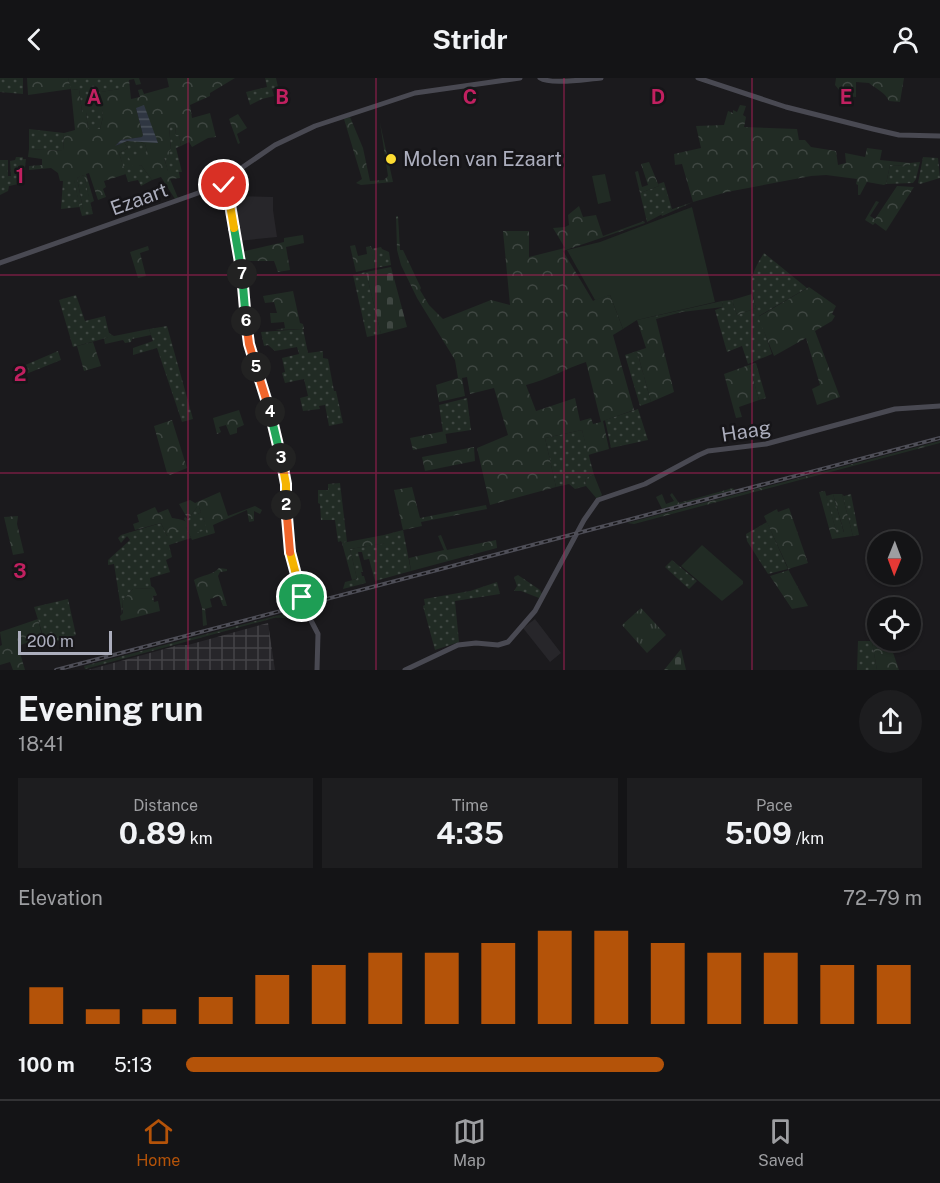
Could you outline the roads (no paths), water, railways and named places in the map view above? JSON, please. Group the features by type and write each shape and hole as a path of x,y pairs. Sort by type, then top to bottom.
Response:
{"street":[{"name":"Ezaart","path":"0,262 201,192 221,182 275,145 315,126 416,93 520,78"},
{"path":"540,78 544,81 556,81 601,78"},
{"path":"698,78 786,107 873,129 899,135 940,136"},
{"path":"221,182 228,193 240,261 249,344 270,409 284,472 289,545 304,605 318,634 317,670"},
{"name":"Haag","path":"405,670 458,645 476,643 498,645 511,639 535,611 578,530 598,500 645,484 708,452 766,444 895,409 940,406"}],"water":[{"path":"144,105 158,143 127,141 115,146 121,140 142,137 136,108"}],"railway":[{"path":"56,670 940,438"}],"place":[{"name":"Molen van Ezaart","path":"391,159"}]}
